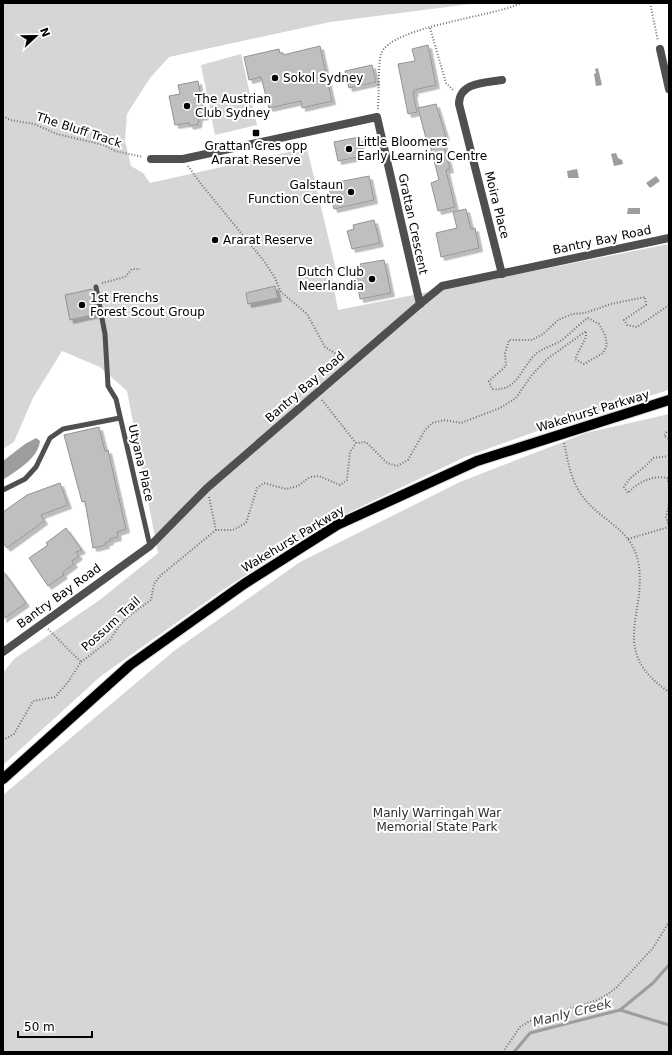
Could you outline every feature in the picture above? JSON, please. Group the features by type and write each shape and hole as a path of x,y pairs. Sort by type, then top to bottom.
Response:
{"main road":[{"name":"Wakehurst Parkway","path":"3,779 130,665 244,584 337,524 476,460 669,400"}],"street":[{"path":"660,49 669,89"},
{"path":"459,95 464,88 502,80"},
{"name":"Moira Place","path":"459,95 459,104 502,274"},
{"path":"151,159 183,159 377,117"},
{"name":"Grattan Crescent","path":"377,117 420,304"},
{"name":"Bantry Bay Road","path":"3,652 150,546 207,488 442,286 669,238"}],"lane":[{"name":"Utyana Place","path":"96,287 105,334 108,386 116,399 150,546"},
{"path":"3,490 25,478 36,467 50,438 63,429 120,418"}],"path":[{"path":"377,117 381,54 387,44 409,34 521,3"},
{"path":"650,3 660,49"},
{"path":"430,28 446,83 459,95"},
{"name":"The Bluff Track","path":"3,116 10,120 34,124 57,134 104,145 116,152 151,159"},
{"path":"183,159 201,184 264,261 274,276 281,292 307,314 325,347 350,364"},
{"path":"96,287 98,284 125,277 132,269 140,269"},
{"path":"356,443 366,442 387,463 397,466 408,460 425,430 432,423 444,420 461,423 500,408 516,398 531,376 547,359 573,341 582,332 586,331 586,338 575,359 584,364 603,353 607,345 605,335 599,324 588,318 575,327 561,341 537,353 512,385 500,390 492,389 489,381 506,366 505,353 509,340 532,340 543,334 558,320 572,314 585,313 611,304 644,297 646,305 624,320 628,324 637,327 669,305"},
{"path":"316,393 356,443"},
{"path":"669,431 664,436 669,439"},
{"path":"562,434 573,480 583,498 620,530 634,547 637,558 639,580 634,628 634,647 637,657 656,684 669,692"},
{"path":"207,488 216,530 233,530 246,523 257,488 264,483 286,489 298,486 310,477 320,476 340,485 347,480 350,452 356,443"},
{"path":"669,456 653,458 647,466 629,478 624,487 628,493 644,482 659,476 667,478 669,484"},
{"path":"628,539 669,527 666,517 669,505"},
{"name":"Possum Trail","path":"3,740 14,734 34,701 55,697 68,682 81,662 110,640 119,626 129,616 152,600 154,584 161,575 216,530"},
{"name":"Possum Trail","path":"42,624 81,662"},
{"path":"503,1052 520,1027 530,1021 595,1001 616,988 653,948 669,922"}],"green space":[{"path":"3,3 478,3 330,22 169,57 150,78 127,114 125,141 131,166 143,173 150,183 307,148 336,270 331,272 338,310 669,244 669,390 557,424 465,457 329,522 227,587 101,676 3,765 3,673 14,659 101,599 158,553 127,391 100,367 62,351 33,398 14,442 3,449"},
{"path":"241,54 257,125 215,135 201,65"},
{"name":"Manly Warringah War Memorial State Park","path":"669,414 669,1052 3,1052 3,795 174,651 300,562 460,482 586,433"}],"shaded area":[{"path":"598,68 602,85 596,86 594,74 596,73 595,69"},
{"path":"616,153 618,158 622,160 623,164 614,166 611,154"},
{"path":"577,169 579,178 568,178 567,171"},
{"path":"656,176 660,181 650,188 646,183"},
{"path":"628,208 640,208 640,214 627,214"},
{"path":"36,438 40,441 31,459 3,480 3,461 25,444"}],"building":[{"path":"428,45 436,85 414,90 415,93 413,93 417,112 408,114 398,64 415,61 412,49"},
{"path":"320,46 332,101 302,108 301,101 269,108 261,77 249,80 244,57 279,49 280,53 283,53 283,55"},
{"path":"372,65 376,82 349,88 345,71"},
{"name":"The Austrian Club Sydney","path":"198,81 205,116 199,117 198,124 190,126 189,123 175,125 169,96 180,94 178,85"},
{"path":"436,104 446,137 442,138 450,169 446,170 455,207 438,211 431,183 439,180 429,141 427,142 418,108"},
{"name":"Little Bloomers Early Learning Centre","path":"359,137 363,156 338,161 334,142"},
{"name":"Galstaun Function Centre","path":"369,176 374,200 334,209 328,184"},
{"path":"466,209 471,229 475,228 479,248 441,257 436,233 457,228 453,212"},
{"path":"374,220 380,243 352,249 347,231 354,229 353,225"},
{"name":"Dutch Club Neerlandia","path":"384,260 391,293 360,299 355,270 361,269 360,264"},
{"path":"275,286 278,298 248,304 246,293"},
{"name":"1st Frenchs Forest Scout Group","path":"92,289 97,314 70,320 65,295"},
{"path":"99,427 105,451 108,450 126,529 117,532 118,537 110,539 110,541 105,543 106,545 93,548 85,501 82,502 64,435"},
{"path":"60,483 68,505 41,515 44,521 7,548 3,543 3,512 27,495"},
{"path":"66,528 82,550 76,552 79,556 72,561 74,564 62,573 64,575 48,586 29,558 48,545 46,543"},
{"path":"3,571 26,603 3,619"}],"waterway":[{"name":"Manly Creek","path":"514,1052 530,1033 620,1010 653,983 669,965"},
{"path":"620,1010 669,1025"}],"place":[{"name":"Sokol Sydney","path":"275,78"},
{"name":"The Austrian Club Sydney","path":"187,106"},
{"name":"Grattan Cres opp Ararat Reserve","path":"256,133"},
{"name":"Little Bloomers Early Learning Centre","path":"349,149"},
{"name":"Galstaun Function Centre","path":"351,192"},
{"name":"Ararat Reserve","path":"215,240"},
{"name":"Dutch Club Neerlandia","path":"372,279"},
{"name":"1st Frenchs Forest Scout Group","path":"82,305"}]}
